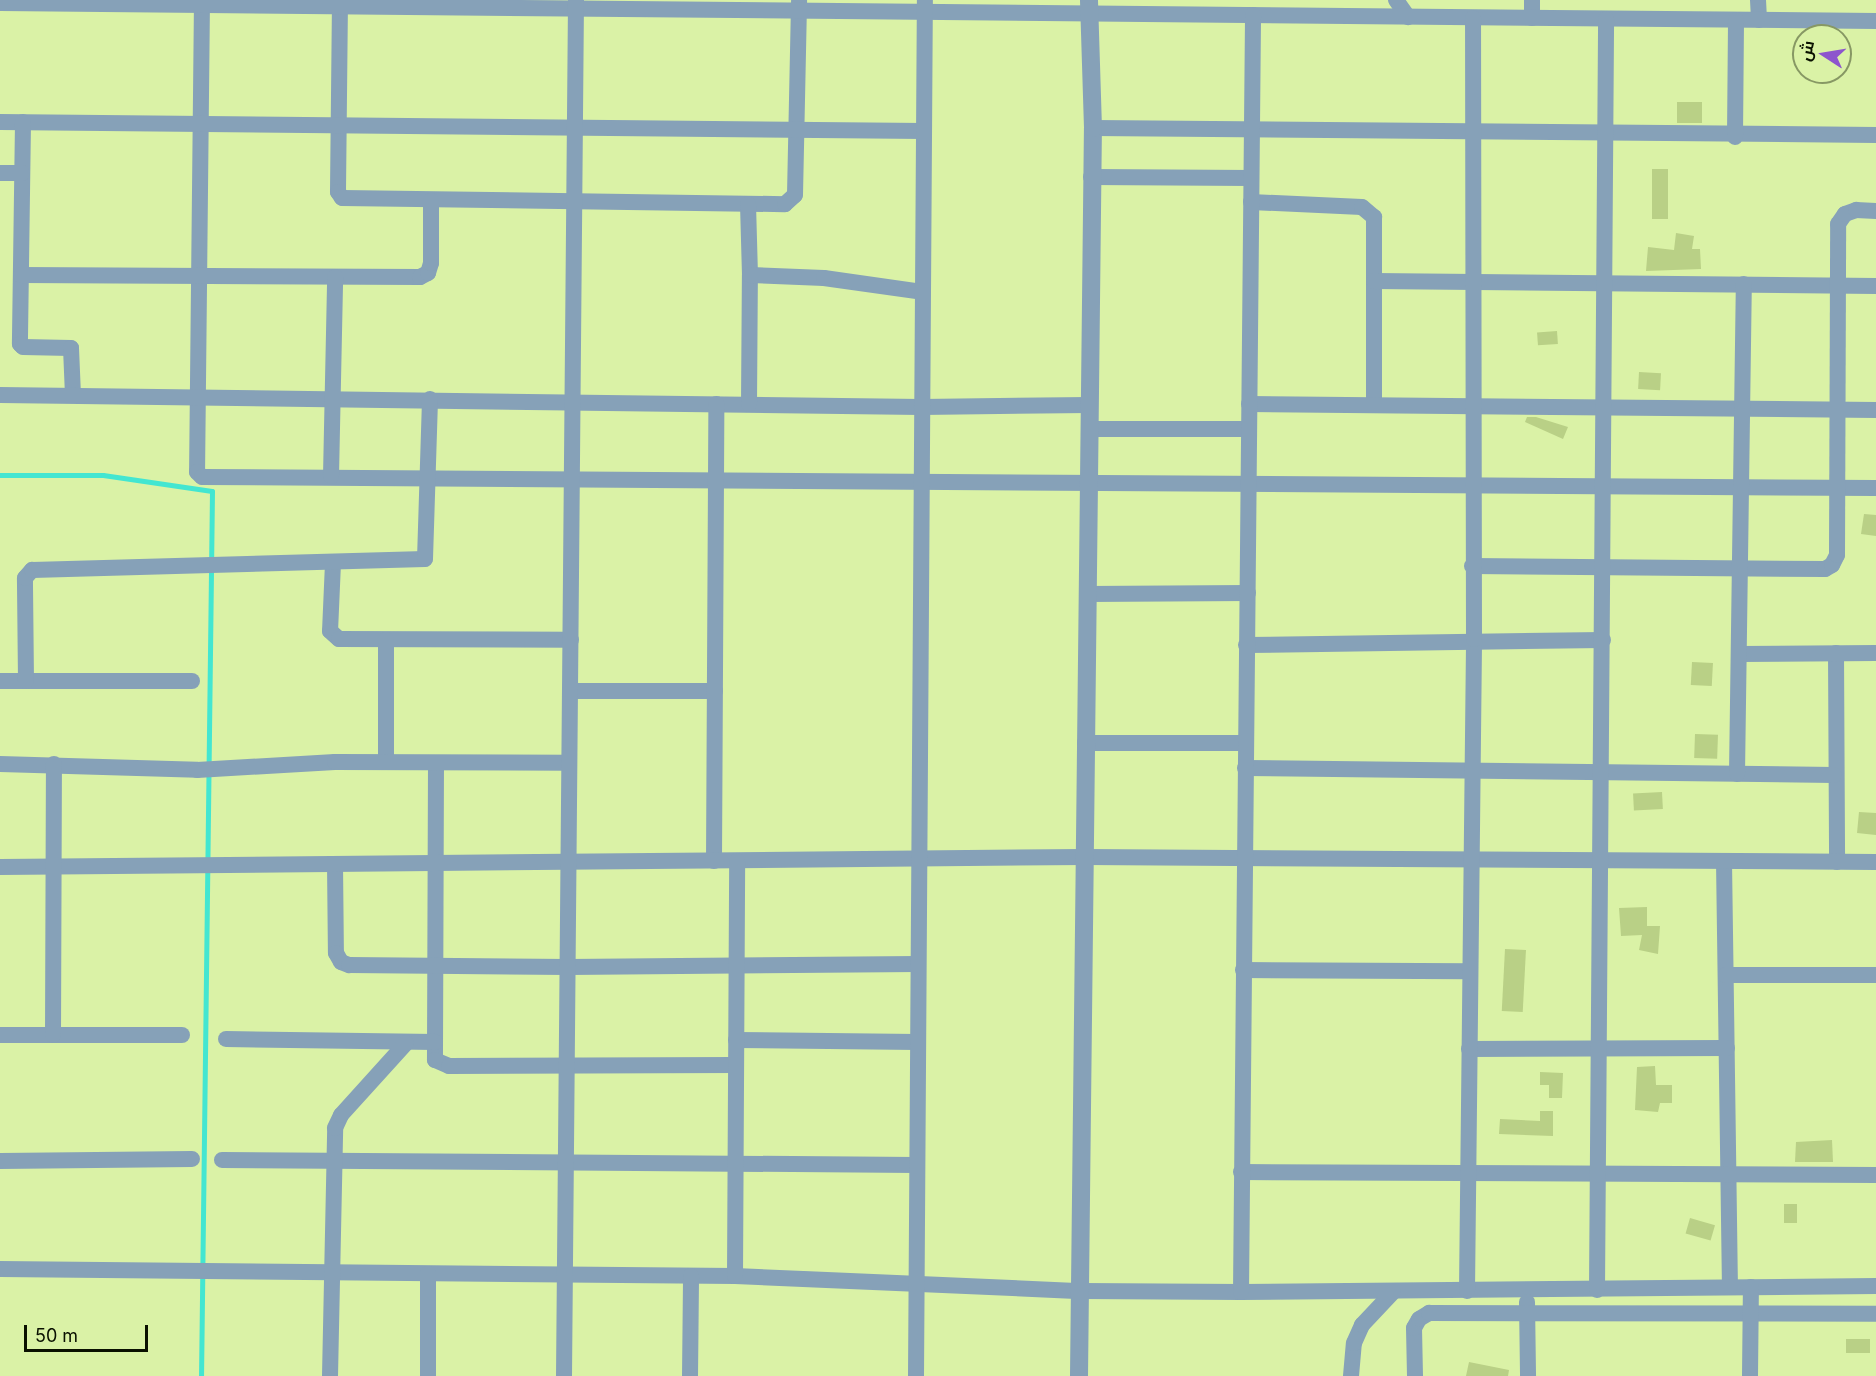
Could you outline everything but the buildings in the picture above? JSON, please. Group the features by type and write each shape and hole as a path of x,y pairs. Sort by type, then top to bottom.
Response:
{"street":[{"path":"1396,0 1408,17"},
{"path":"1532,0 1532,18"},
{"path":"1758,0 1758,20"},
{"path":"0,3 1091,7 1253,15 1876,21"},
{"path":"202,3 197,398 197,472 202,477 331,476 716,482 1088,482 1876,488"},
{"path":"340,4 337,127 338,192 342,198 748,204 785,204 795,195 799,6"},
{"path":"564,1376 576,4"},
{"path":"916,1376 925,6"},
{"path":"1079,1376 1082,1291 1085,743 1093,128 1091,7"},
{"path":"1241,1292 1253,15"},
{"path":"1467,1291 1470,772 1474,639 1471,485 1473,18"},
{"path":"1598,1290 1606,19"},
{"path":"1735,137 1736,20"},
{"path":"0,122 924,131"},
{"path":"23,122 20,344 23,347 71,348 73,395"},
{"path":"1093,128 1735,137 1876,135"},
{"path":"0,173 22,173"},
{"path":"1091,177 1251,178"},
{"path":"21,274 420,278 428,273 431,201"},
{"path":"1251,202 1369,210 1374,217 1374,404"},
{"path":"748,204 749,404"},
{"path":"1472,566 1825,568 1832,565 1837,555 1838,224 1845,214 1856,210 1876,211"},
{"path":"750,275 824,278 922,292"},
{"path":"331,476 336,277"},
{"path":"1374,281 1876,286"},
{"path":"1737,774 1742,567 1744,284"},
{"path":"0,395 921,407 1089,405"},
{"path":"26,681 25,578 32,570 425,559 430,399"},
{"path":"714,861 716,404"},
{"path":"1249,404 1876,410"},
{"path":"1089,429 1249,429"},
{"path":"333,562 330,631 334,637 386,640 570,640"},
{"path":"1088,594 1248,592"},
{"path":"1246,645 1474,639 1603,640"},
{"path":"386,640 386,762"},
{"path":"1836,653 1834,775 1837,862"},
{"path":"1740,654 1876,653"},
{"path":"0,681 192,681"},
{"path":"570,691 714,692"},
{"path":"1085,743 1245,743"},
{"path":"0,764 197,770 386,762 569,763"},
{"path":"436,763 435,1060 441,1065 735,1065"},
{"path":"52,1035 54,764"},
{"path":"1245,768 1834,775"},
{"path":"0,867 1085,857 1876,862"},
{"path":"735,1276 737,861"},
{"path":"1724,861 1730,1287"},
{"path":"335,864 336,952 341,962 436,966 568,967 918,964"},
{"path":"1243,970 1469,971"},
{"path":"1726,975 1876,975"},
{"path":"0,1035 182,1035"},
{"path":"226,1039 435,1042"},
{"path":"736,1040 917,1042"},
{"path":"330,1376 334,1161 337,1121 406,1043"},
{"path":"1469,1049 1727,1048"},
{"path":"0,1161 192,1159"},
{"path":"222,1160 916,1165"},
{"path":"1241,1172 1876,1175"},
{"path":"0,1269 735,1276 1082,1291 1393,1292 1876,1286"},
{"path":"428,1274 428,1376"},
{"path":"690,1376 691,1276"},
{"path":"1750,1376 1751,1287"},
{"path":"1527,1290 1528,1376"},
{"path":"1351,1376 1354,1343 1362,1325 1393,1292"},
{"path":"1415,1376 1414,1328 1424,1315 1876,1314"}],"waterway":[{"path":"0,475 103,475 212,491 201,1376"}]}
